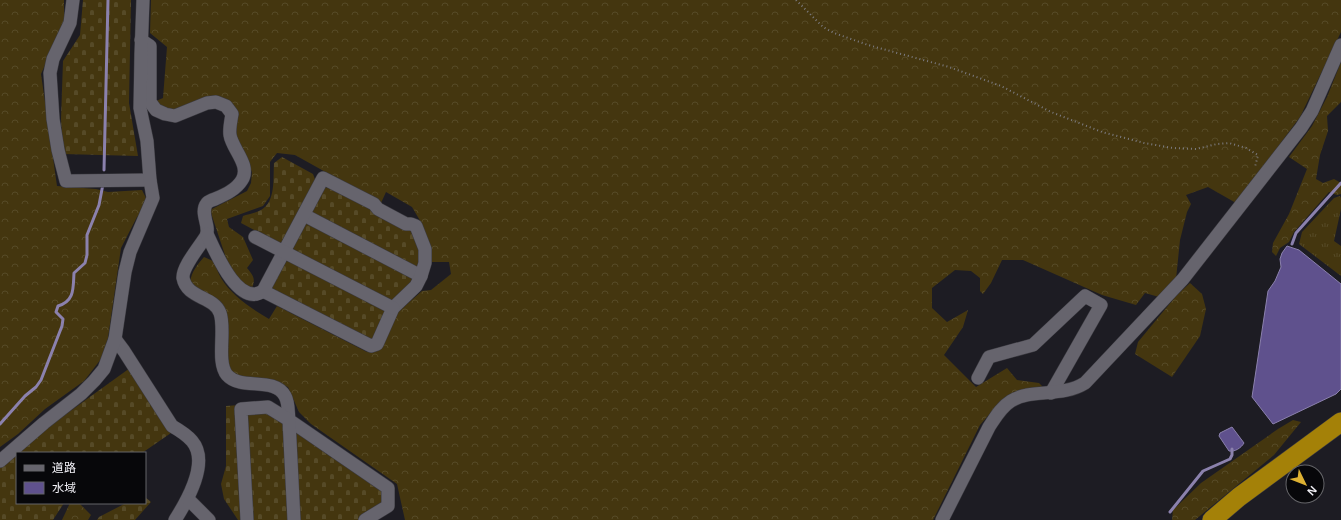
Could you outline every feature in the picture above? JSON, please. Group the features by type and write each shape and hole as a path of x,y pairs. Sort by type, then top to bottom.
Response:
{"highway":[{"path":"1212,520 1239,497 1341,422"},
{"path":"1228,520 1341,435"}],"street":[{"path":"73,0 70,23 52,59 50,73 53,119 58,150 66,181 150,180"},
{"path":"0,461 44,423 81,394 94,381 104,369 115,339 125,272 130,252 153,198 146,141 140,108 143,0"},
{"path":"141,40 150,46 150,102 156,110 165,114 176,116 207,103 216,102 226,106 232,114 230,135 245,170 242,180 234,188 208,202 204,209 207,234 228,276 245,292 252,294 263,291 323,178 374,204 378,209 406,224 416,226 425,248 425,263 416,286 394,308 377,344 371,346 263,291"},
{"path":"942,520 995,417 1011,401 1023,396 1068,391 1085,383 1182,279 1301,128 1312,111 1341,46"},
{"path":"304,215 421,276"},
{"path":"207,234 185,269 183,278 195,295 214,304 220,313 222,332 222,362 227,375 236,382 270,385 278,389 285,396 289,420 294,520"},
{"path":"255,236 394,308"},
{"path":"978,378 989,357 1033,345 1085,296 1101,305 1051,393"},
{"path":"115,339 172,426 192,441 198,454 198,470 188,499 175,520"},
{"path":"247,520 241,409 268,407 388,488 388,506 365,520"},
{"path":"188,499 209,520"}],"path":[{"path":"796,0 823,27 834,33 868,45 949,67 1001,86 1051,112 1102,132 1144,143 1174,148 1196,149 1229,143 1246,148 1258,155 1255,170"}],"green space":[{"path":"0,0 64,0 64,22 41,74 57,186 96,189 108,192 142,190 147,200 143,212 137,217 121,248 108,338 101,359 84,381 45,409 18,434 0,447"},
{"path":"83,0 131,0 129,103 138,156 63,154 61,119 63,61 80,35"},
{"path":"151,0 1341,0 1341,32 1300,117 1236,203 1208,187 1186,195 1191,204 1187,212 1180,240 1176,279 1159,297 1145,293 1136,305 1102,295 1023,260 1002,260 991,283 983,294 980,291 980,278 971,271 955,270 932,288 932,308 947,322 968,310 963,327 944,355 976,387 1007,368 1017,380 1039,383 1043,387 999,403 980,425 933,520 405,520 397,484 311,424 299,412 288,387 267,379 239,377 230,372 226,362 225,320 190,282 195,268 204,257 213,261 221,278 231,291 249,306 269,319 277,306 367,352 381,346 397,313 422,291 431,290 451,274 449,262 432,262 422,224 412,207 386,192 381,203 295,155 277,153 270,162 270,196 263,206 227,219 229,227 243,237 253,260 247,268 253,277 254,282 252,288 244,286 230,270 210,210 247,191 251,183 252,172 233,134 231,106 174,112 163,109 156,101 163,98 167,47 150,33"},
{"path":"1341,62 1341,102 1327,116 1328,131 1320,155 1316,179 1323,183 1334,179 1341,183 1341,194 1337,195 1329,192 1294,232 1289,242 1280,248 1276,256 1272,252 1273,243 1289,214 1307,169 1289,157 1312,126 1327,97"},
{"path":"282,157 313,174 316,182 285,242 279,243 241,223 243,216 257,212 266,206 273,189 274,163"},
{"path":"329,187 412,232 421,249 422,264 415,269 314,217 311,208 321,189"},
{"path":"1340,196 1341,209 1334,241 1341,246 1341,276 1299,244 1302,232 1334,198"},
{"path":"311,223 413,276 414,283 396,300 389,300 293,251 292,245 302,224"},
{"path":"290,260 385,308 388,314 375,341 273,292 271,287 282,263"},
{"path":"1190,283 1202,294 1206,309 1200,336 1172,377 1135,354 1138,342 1176,296"},
{"path":"130,368 171,433 143,452 16,452 37,435"},
{"path":"266,403 393,487 393,510 376,520 238,520 224,499 221,484 226,466 226,406"},
{"path":"1293,420 1301,422 1274,455 1195,520 1172,520 1173,510 1201,483"},
{"path":"16,452 16,504 63,504 53,520 0,520 0,465"},
{"path":"146,498 151,502 135,520 97,520 99,517 124,504 146,504"},
{"path":"70,504 80,504 91,515 88,520 62,520"}],"water":[{"path":"1287,246 1299,250 1341,284 1341,389 1336,394 1273,424 1252,397 1268,291 1275,281 1281,267 1280,259"},
{"path":"1232,427 1244,443 1238,449 1229,451 1219,436 1220,433"}],"waterway":[{"path":"104,170 108,0"},
{"path":"1292,244 1296,233 1341,183"},
{"path":"0,424 41,380 62,326 63,319 56,312 58,306 68,301 73,289 74,273 85,263 87,255 87,235 99,205 103,184"},
{"path":"1170,512 1203,471 1230,459 1232,449"}]}
